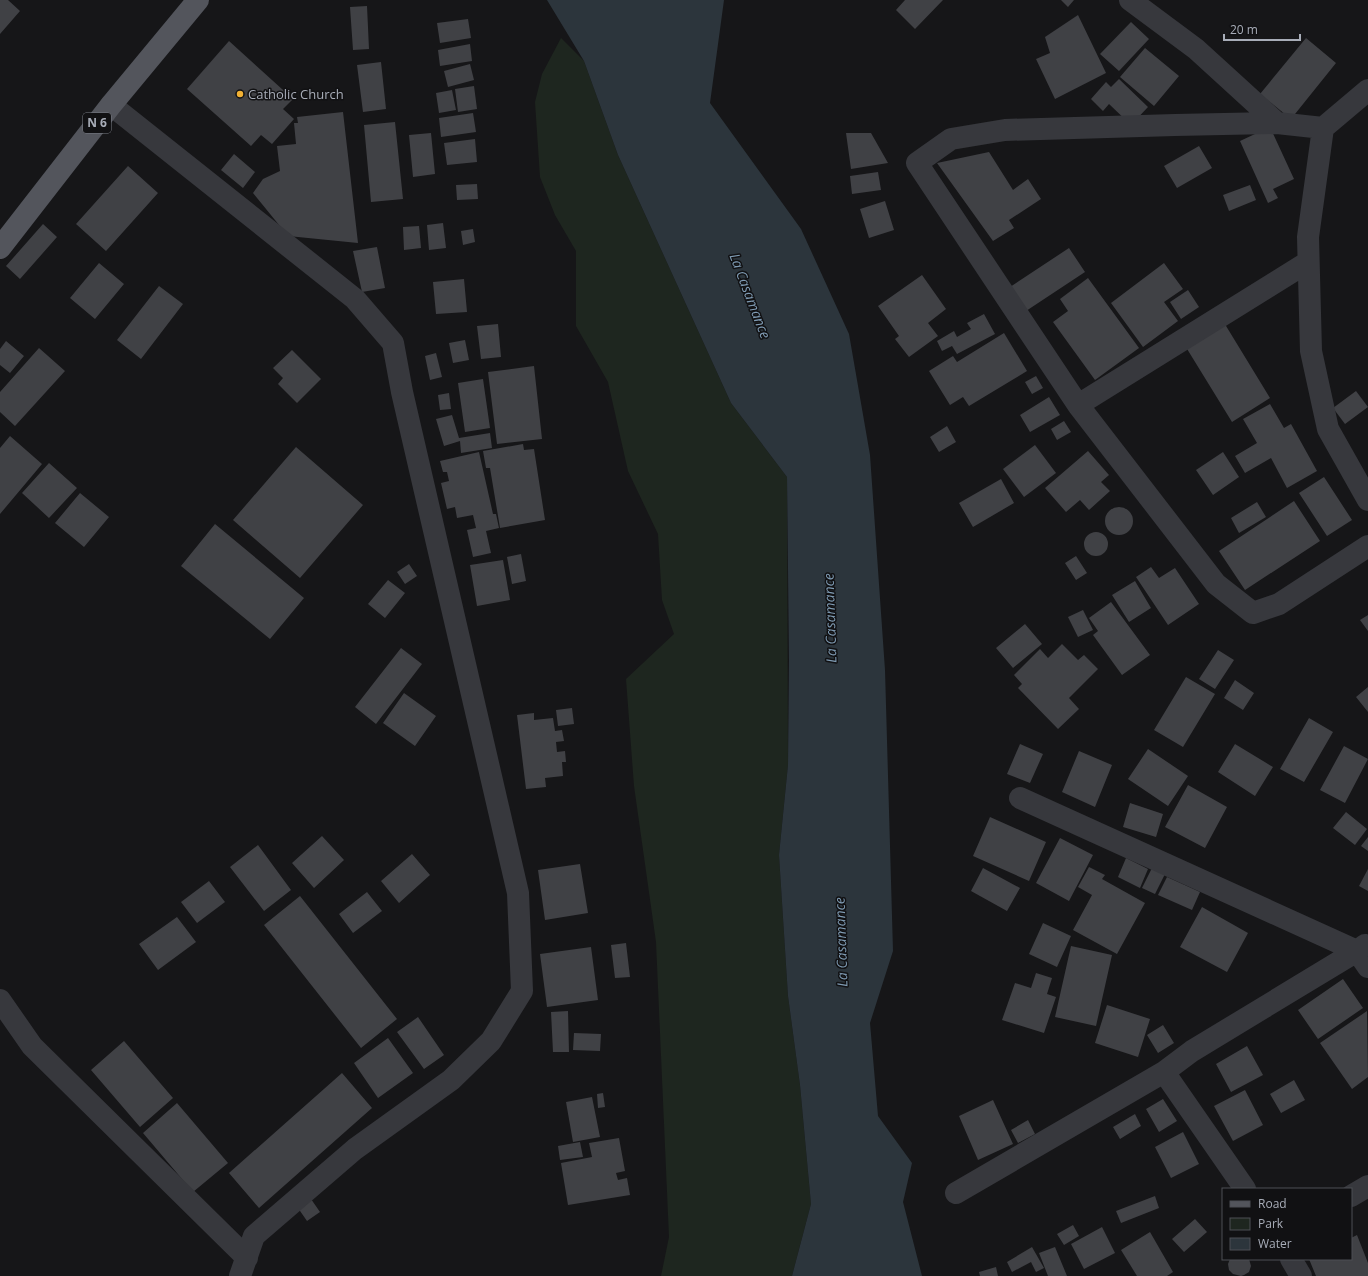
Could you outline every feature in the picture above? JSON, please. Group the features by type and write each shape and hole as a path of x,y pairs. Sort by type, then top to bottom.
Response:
{"main road":[{"name":"N 6","path":"0,248 111,105 198,0"}],"street":[{"path":"1130,0 1196,50 1276,124"},
{"path":"1368,90 1322,128 1308,237 1311,352 1328,429 1368,500"},
{"path":"0,1000 32,1046 244,1267 254,1236 354,1149 451,1080 491,1041 522,991 518,893 402,392 393,344 355,299 111,105"},
{"path":"1322,128 1276,124 1175,125 1004,130 951,139 917,163 1078,405 1216,584 1253,613 1279,604 1368,546"},
{"path":"1078,405 1308,262"},
{"path":"1020,798 1364,953"},
{"path":"956,1193 1164,1072 1192,1051 1364,953"},
{"path":"1164,1072 1244,1188"},
{"path":"1352,1195 1368,1186"},
{"path":"1291,1260 1301,1276"}],"green space":[{"path":"561,38 584,61 618,155 731,403 787,477 788,765 779,855 788,996 800,1085 811,1204 792,1276 661,1276 669,1237 656,942 634,786 626,679 674,634 662,600 658,534 628,471 608,382 576,326 576,251 555,215 540,177 535,102 542,74"}],"water":[{"name":"La Casamance","path":"547,0 724,0 710,103 801,229 849,334 870,455 885,670 893,951 870,1023 878,1116 912,1163 903,1202 922,1276 792,1276 811,1204 800,1085 788,996 779,855 788,765 789,660 787,477 731,403 618,155 584,61"}],"building":[{"path":"0,0 8,0 20,11 0,34"},
{"path":"905,0 943,0 915,29 896,10"},
{"path":"1061,0 1074,0 1068,7"},
{"path":"367,6 369,49 353,50 350,7"},
{"path":"1078,15 1106,73 1055,99 1036,59 1050,53 1045,37"},
{"path":"468,19 471,38 440,43 437,23"},
{"path":"1131,22 1149,39 1119,71 1100,54"},
{"path":"1306,38 1336,63 1291,119 1260,94"},
{"name":"Catholic Church","path":"229,41 293,99 283,109 294,119 272,144 261,135 251,146 187,89"},
{"path":"470,44 472,61 440,66 438,50"},
{"path":"1145,48 1179,76 1154,106 1120,77"},
{"path":"381,62 386,109 363,112 357,65"},
{"path":"470,64 474,80 448,87 444,71"},
{"path":"1119,79 1148,107 1131,125 1109,104 1103,111 1091,99 1106,82 1111,87"},
{"path":"474,86 477,109 458,112 455,89"},
{"path":"452,90 456,110 439,113 436,93"},
{"path":"343,112 358,243 288,236 253,193 263,179 280,171 277,146 296,144 294,123 298,123 297,117"},
{"path":"473,113 476,132 441,137 439,118"},
{"path":"395,122 403,199 371,202 364,125"},
{"path":"1270,127 1294,179 1273,189 1278,198 1268,203 1240,141"},
{"path":"431,133 435,174 413,177 409,135"},
{"path":"846,133 871,133 888,163 851,169"},
{"path":"475,139 477,162 447,165 444,143"},
{"path":"1199,146 1212,168 1177,188 1164,166"},
{"path":"989,152 1013,190 1028,179 1041,199 1009,220 1014,228 993,241 937,163"},
{"path":"234,154 255,172 243,188 221,170"},
{"path":"128,166 158,193 106,251 76,224"},
{"path":"878,172 881,190 852,194 850,176"},
{"path":"477,184 478,199 457,200 456,185"},
{"path":"1250,185 1256,200 1229,211 1223,195"},
{"path":"885,201 894,230 869,238 860,209"},
{"path":"443,223 446,248 429,250 427,225"},
{"path":"43,224 57,237 20,279 6,266"},
{"path":"419,226 421,248 404,250 403,227"},
{"path":"473,229 475,242 463,245 461,231"},
{"path":"377,247 385,288 362,292 353,251"},
{"path":"1069,248 1085,272 1023,313 1007,289"},
{"path":"99,263 124,284 95,319 70,298"},
{"path":"1164,263 1183,289 1164,302 1178,321 1143,347 1111,303"},
{"path":"922,275 946,309 928,323 938,336 909,357 895,339 899,336 878,306"},
{"path":"1088,278 1139,348 1095,380 1053,322 1068,311 1060,299"},
{"path":"464,279 467,312 436,314 433,282"},
{"path":"159,286 183,304 141,359 117,340"},
{"path":"1188,290 1199,307 1181,319 1170,302"},
{"path":"984,314 995,334 957,354 952,346 942,351 937,341 954,331 957,337 971,329 967,323"},
{"path":"1223,321 1270,398 1232,422 1184,344"},
{"path":"498,324 501,357 481,359 477,326"},
{"path":"1004,333 1027,371 969,406 963,397 950,405 929,371 953,356 957,362"},
{"path":"465,340 469,360 453,363 449,343"},
{"path":"6,341 24,356 10,373 0,365 0,349"},
{"path":"39,348 65,371 15,426 0,412 0,392"},
{"path":"292,350 321,379 297,403 278,384 283,378 273,368"},
{"path":"436,353 442,377 430,380 425,356"},
{"path":"534,366 542,439 497,444 488,372"},
{"path":"1036,376 1043,388 1032,394 1025,382"},
{"path":"483,379 490,428 465,432 458,383"},
{"path":"1356,391 1368,407 1345,424 1333,408"},
{"path":"449,393 451,409 440,410 438,395"},
{"path":"1049,397 1060,415 1030,432 1020,415"},
{"path":"1270,404 1284,428 1291,424 1317,471 1287,488 1271,458 1245,473 1235,456 1257,443 1243,419"},
{"path":"452,415 459,438 490,433 492,448 461,453 460,441 444,446 436,419"},
{"path":"1064,421 1071,432 1057,440 1051,429"},
{"path":"947,426 956,442 939,452 930,437"},
{"path":"10,436 42,464 0,514 0,448"},
{"path":"523,444 524,450 534,449 545,520 500,528 490,468 486,468 483,451"},
{"path":"1035,445 1056,473 1024,497 1003,469"},
{"path":"296,447 363,505 300,578 233,520"},
{"path":"1088,451 1109,475 1101,482 1110,491 1089,510 1080,500 1066,512 1045,488"},
{"path":"479,452 493,514 496,514 499,528 486,531 491,553 473,557 467,530 476,528 473,515 457,518 455,507 447,509 441,483 449,481 447,472 443,472 440,461"},
{"path":"1223,452 1239,477 1213,495 1196,470"},
{"path":"49,463 77,488 49,518 22,493"},
{"path":"1324,477 1352,520 1327,536 1299,493"},
{"path":"1001,479 1014,503 973,527 959,503"},
{"path":"80,493 109,517 84,547 55,523"},
{"path":"1294,501 1320,541 1245,590 1219,551"},
{"path":"1257,502 1266,517 1239,533 1231,518"},
{"path":"1119,507 1129,511 1133,521 1129,531 1119,535 1109,531 1105,521 1109,511"},
{"path":"215,524 304,598 270,639 181,566"},
{"path":"1096,532 1105,535 1108,544 1105,553 1096,556 1087,553 1084,544 1087,535"},
{"path":"521,554 526,581 512,584 507,557"},
{"path":"1076,556 1087,573 1076,580 1065,563"},
{"path":"503,560 510,600 477,606 470,565"},
{"path":"409,564 417,576 405,584 397,572"},
{"path":"1151,567 1159,578 1175,568 1199,604 1168,625 1136,577"},
{"path":"388,580 405,593 385,618 368,604"},
{"path":"1135,581 1151,608 1129,622 1112,595"},
{"path":"1111,602 1150,655 1122,675 1093,635 1098,631 1089,618"},
{"path":"1083,610 1093,630 1078,637 1068,617"},
{"path":"1368,615 1368,631 1360,620"},
{"path":"1025,624 1042,644 1013,668 996,648"},
{"path":"1062,644 1078,660 1084,655 1098,669 1069,698 1079,709 1058,729 1018,688 1022,684 1014,675 1040,649 1048,658"},
{"path":"401,648 422,664 376,724 355,707"},
{"path":"1218,650 1234,660 1215,689 1199,679"},
{"path":"1186,677 1215,694 1183,747 1154,730"},
{"path":"1235,680 1254,693 1243,710 1224,698"},
{"path":"1368,687 1368,712 1356,697"},
{"path":"404,693 436,716 415,746 383,723"},
{"path":"572,708 574,724 558,726 556,710"},
{"path":"534,713 534,720 553,718 555,731 562,730 564,741 556,742 557,752 565,751 566,762 562,762 563,776 545,778 546,787 526,789 517,715"},
{"path":"1309,718 1333,732 1304,782 1280,769"},
{"path":"1020,744 1043,754 1030,783 1007,774"},
{"path":"1235,744 1273,767 1255,796 1218,772"},
{"path":"1344,746 1368,759 1345,803 1320,790"},
{"path":"1148,749 1188,776 1168,806 1128,779"},
{"path":"1079,751 1112,765 1095,807 1062,792"},
{"path":"1188,785 1227,807 1205,848 1165,827"},
{"path":"1130,803 1163,814 1156,837 1123,827"},
{"path":"1346,812 1367,829 1355,845 1333,828"},
{"path":"990,817 1046,842 1029,881 973,856"},
{"path":"322,836 344,860 314,888 292,863"},
{"path":"1368,837 1368,851 1361,846"},
{"path":"1060,838 1093,855 1069,901 1036,883"},
{"path":"258,845 291,890 264,911 230,867"},
{"path":"412,854 430,875 399,903 381,881"},
{"path":"1126,858 1148,869 1140,888 1118,877"},
{"path":"580,864 588,913 545,920 538,870"},
{"path":"1089,867 1105,875 1102,879 1145,903 1117,954 1073,930 1092,895 1078,887"},
{"path":"983,868 1020,888 1007,911 971,891"},
{"path":"1152,868 1165,874 1155,894 1142,888"},
{"path":"1368,869 1368,891 1359,886"},
{"path":"1167,877 1200,892 1192,910 1158,895"},
{"path":"209,881 225,902 197,923 181,902"},
{"path":"367,892 382,911 353,933 339,914"},
{"path":"300,896 397,1019 361,1048 264,925"},
{"path":"1202,907 1248,933 1227,972 1180,947"},
{"path":"177,917 196,942 158,970 139,944"},
{"path":"1043,923 1071,936 1057,967 1029,954"},
{"path":"626,943 630,977 615,978 611,945"},
{"path":"1071,946 1112,955 1096,1026 1055,1017"},
{"path":"591,947 598,1000 547,1007 540,954"},
{"path":"1036,973 1052,978 1047,994 1056,997 1044,1033 1002,1020 1015,983 1031,988"},
{"path":"1343,979 1363,1008 1318,1039 1298,1010"},
{"path":"1107,1005 1150,1019 1138,1057 1095,1043"},
{"path":"568,1011 569,1052 553,1052 551,1012"},
{"path":"1367,1011 1368,1077 1352,1089 1320,1043"},
{"path":"418,1017 444,1055 424,1069 397,1032"},
{"path":"1163,1025 1174,1043 1158,1053 1147,1035"},
{"path":"574,1033 601,1034 600,1051 573,1050"},
{"path":"388,1038 413,1073 378,1098 354,1063"},
{"path":"124,1041 173,1098 140,1127 91,1070"},
{"path":"1247,1046 1263,1075 1231,1092 1216,1064"},
{"path":"342,1073 372,1108 259,1208 229,1173"},
{"path":"1294,1080 1305,1100 1281,1113 1270,1094"},
{"path":"1245,1090 1263,1125 1233,1141 1214,1106"},
{"path":"603,1093 605,1107 598,1108 597,1094"},
{"path":"592,1097 600,1137 573,1142 566,1102"},
{"path":"1163,1099 1177,1121 1159,1132 1146,1109"},
{"path":"993,1100 1013,1144 978,1160 959,1116"},
{"path":"177,1103 228,1163 193,1192 143,1133"},
{"path":"1135,1114 1141,1126 1120,1139 1113,1127"},
{"path":"1028,1120 1035,1134 1018,1143 1011,1130"},
{"path":"1183,1132 1199,1164 1171,1178 1155,1147"},
{"path":"619,1138 625,1171 616,1173 618,1180 627,1178 630,1195 568,1205 561,1163 592,1157 589,1143"},
{"path":"580,1142 583,1157 560,1160 558,1146"},
{"path":"1155,1196 1159,1208 1121,1223 1116,1211"},
{"path":"311,1199 320,1212 307,1221 298,1208"},
{"path":"1195,1219 1207,1232 1184,1252 1172,1239"},
{"path":"1073,1225 1079,1236 1064,1245 1057,1234"},
{"path":"1102,1227 1115,1253 1084,1269 1071,1244"},
{"path":"1150,1232 1173,1272 1167,1276 1137,1276 1121,1250"},
{"path":"1357,1235 1368,1263 1368,1276 1316,1276 1309,1260 1352,1260 1352,1238"},
{"path":"1032,1247 1044,1268 1036,1272 1031,1262 1012,1272 1007,1262"},
{"path":"1055,1247 1067,1276 1048,1276 1039,1253"},
{"path":"1230,1260 1249,1260 1251,1266 1249,1272 1241,1276 1233,1274 1229,1270 1228,1264"},
{"path":"996,1267 998,1276 980,1276 979,1272"}],"place":[{"name":"Catholic Church","path":"240,94"}]}
